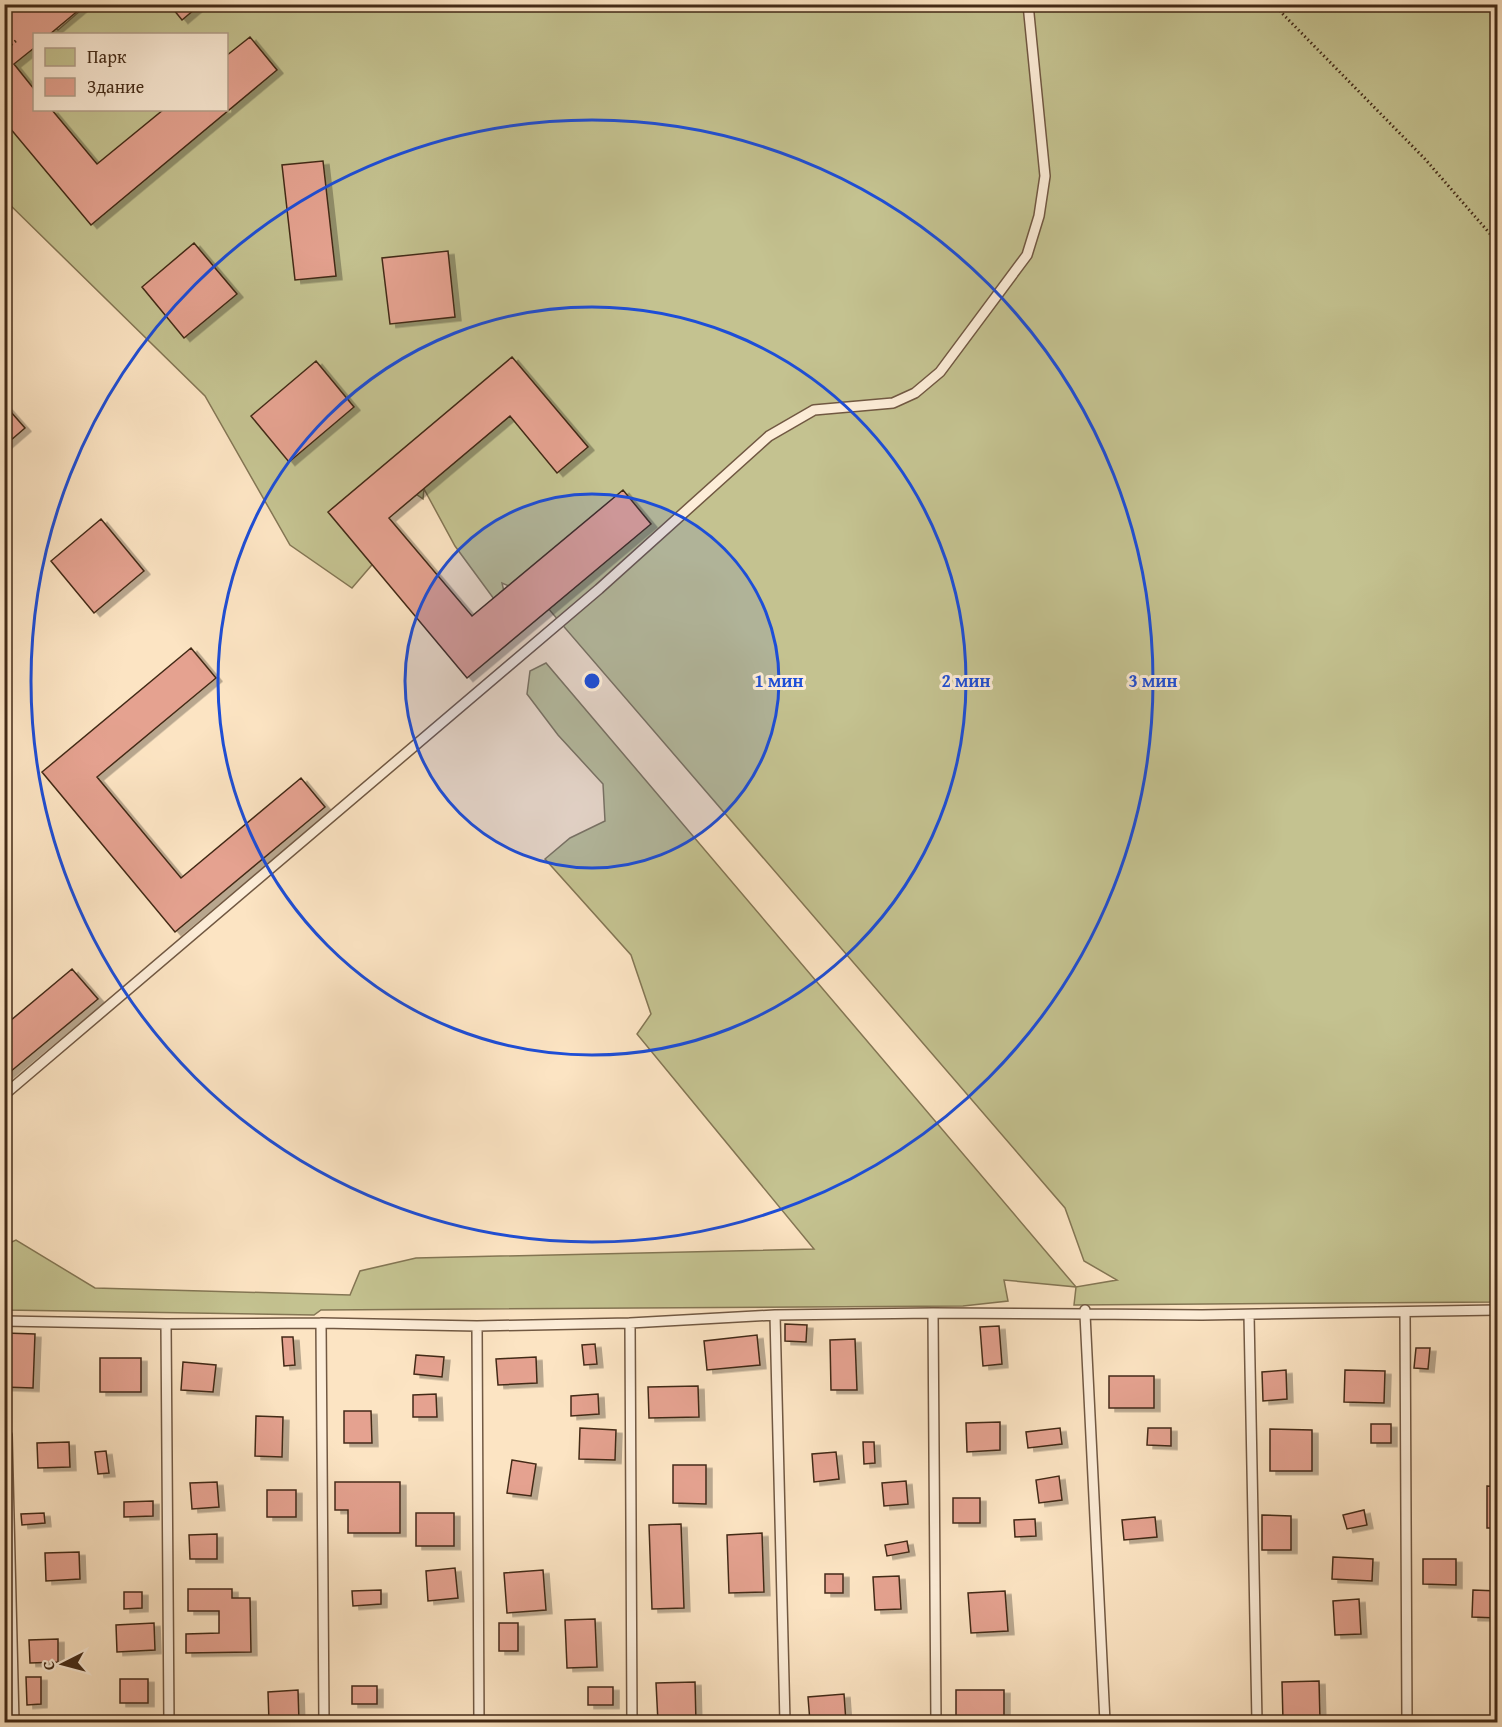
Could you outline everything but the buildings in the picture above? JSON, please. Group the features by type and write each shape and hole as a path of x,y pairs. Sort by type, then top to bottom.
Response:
{"lane":[{"path":"4,1095 582,604 769,436 814,410 893,404 915,393 940,372 1027,255 1039,216 1045,176 1028,4"},
{"path":"4,1321 477,1326 630,1323 775,1315 1085,1312 1250,1315 1497,1310"},
{"path":"1085,1312 1105,1722"},
{"path":"933,1313 936,1722"},
{"path":"1405,1313 1407,1722"},
{"path":"775,1315 785,1722"},
{"path":"1250,1315 1257,1722"},
{"path":"321,1323 324,1722"},
{"path":"630,1323 632,1722"},
{"path":"166,1324 169,1722"},
{"path":"477,1326 479,1722"},
{"path":"8,1435 14,1722"}],"path":[{"path":"1273,4 1425,159 1497,243"},
{"path":"4,50 17,40"}],"green space":[{"path":"88,4 1497,5 1497,1302 1074,1305 1076,1287 1117,1280 1084,1261 1065,1208 541,600 502,583 511,622 455,546 424,489 423,499 403,485 361,490 383,552 352,588 290,545 205,396 5,200 4,25 36,9 58,30"},
{"path":"546,663 1076,1287 1004,1280 1008,1301 963,1306 321,1310 314,1315 5,1310 5,1245 16,1240 95,1288 350,1295 360,1271 416,1258 814,1249 637,1034 651,1014 631,955 545,859 570,838 605,821 603,784 558,735 527,694 530,671"}]}
